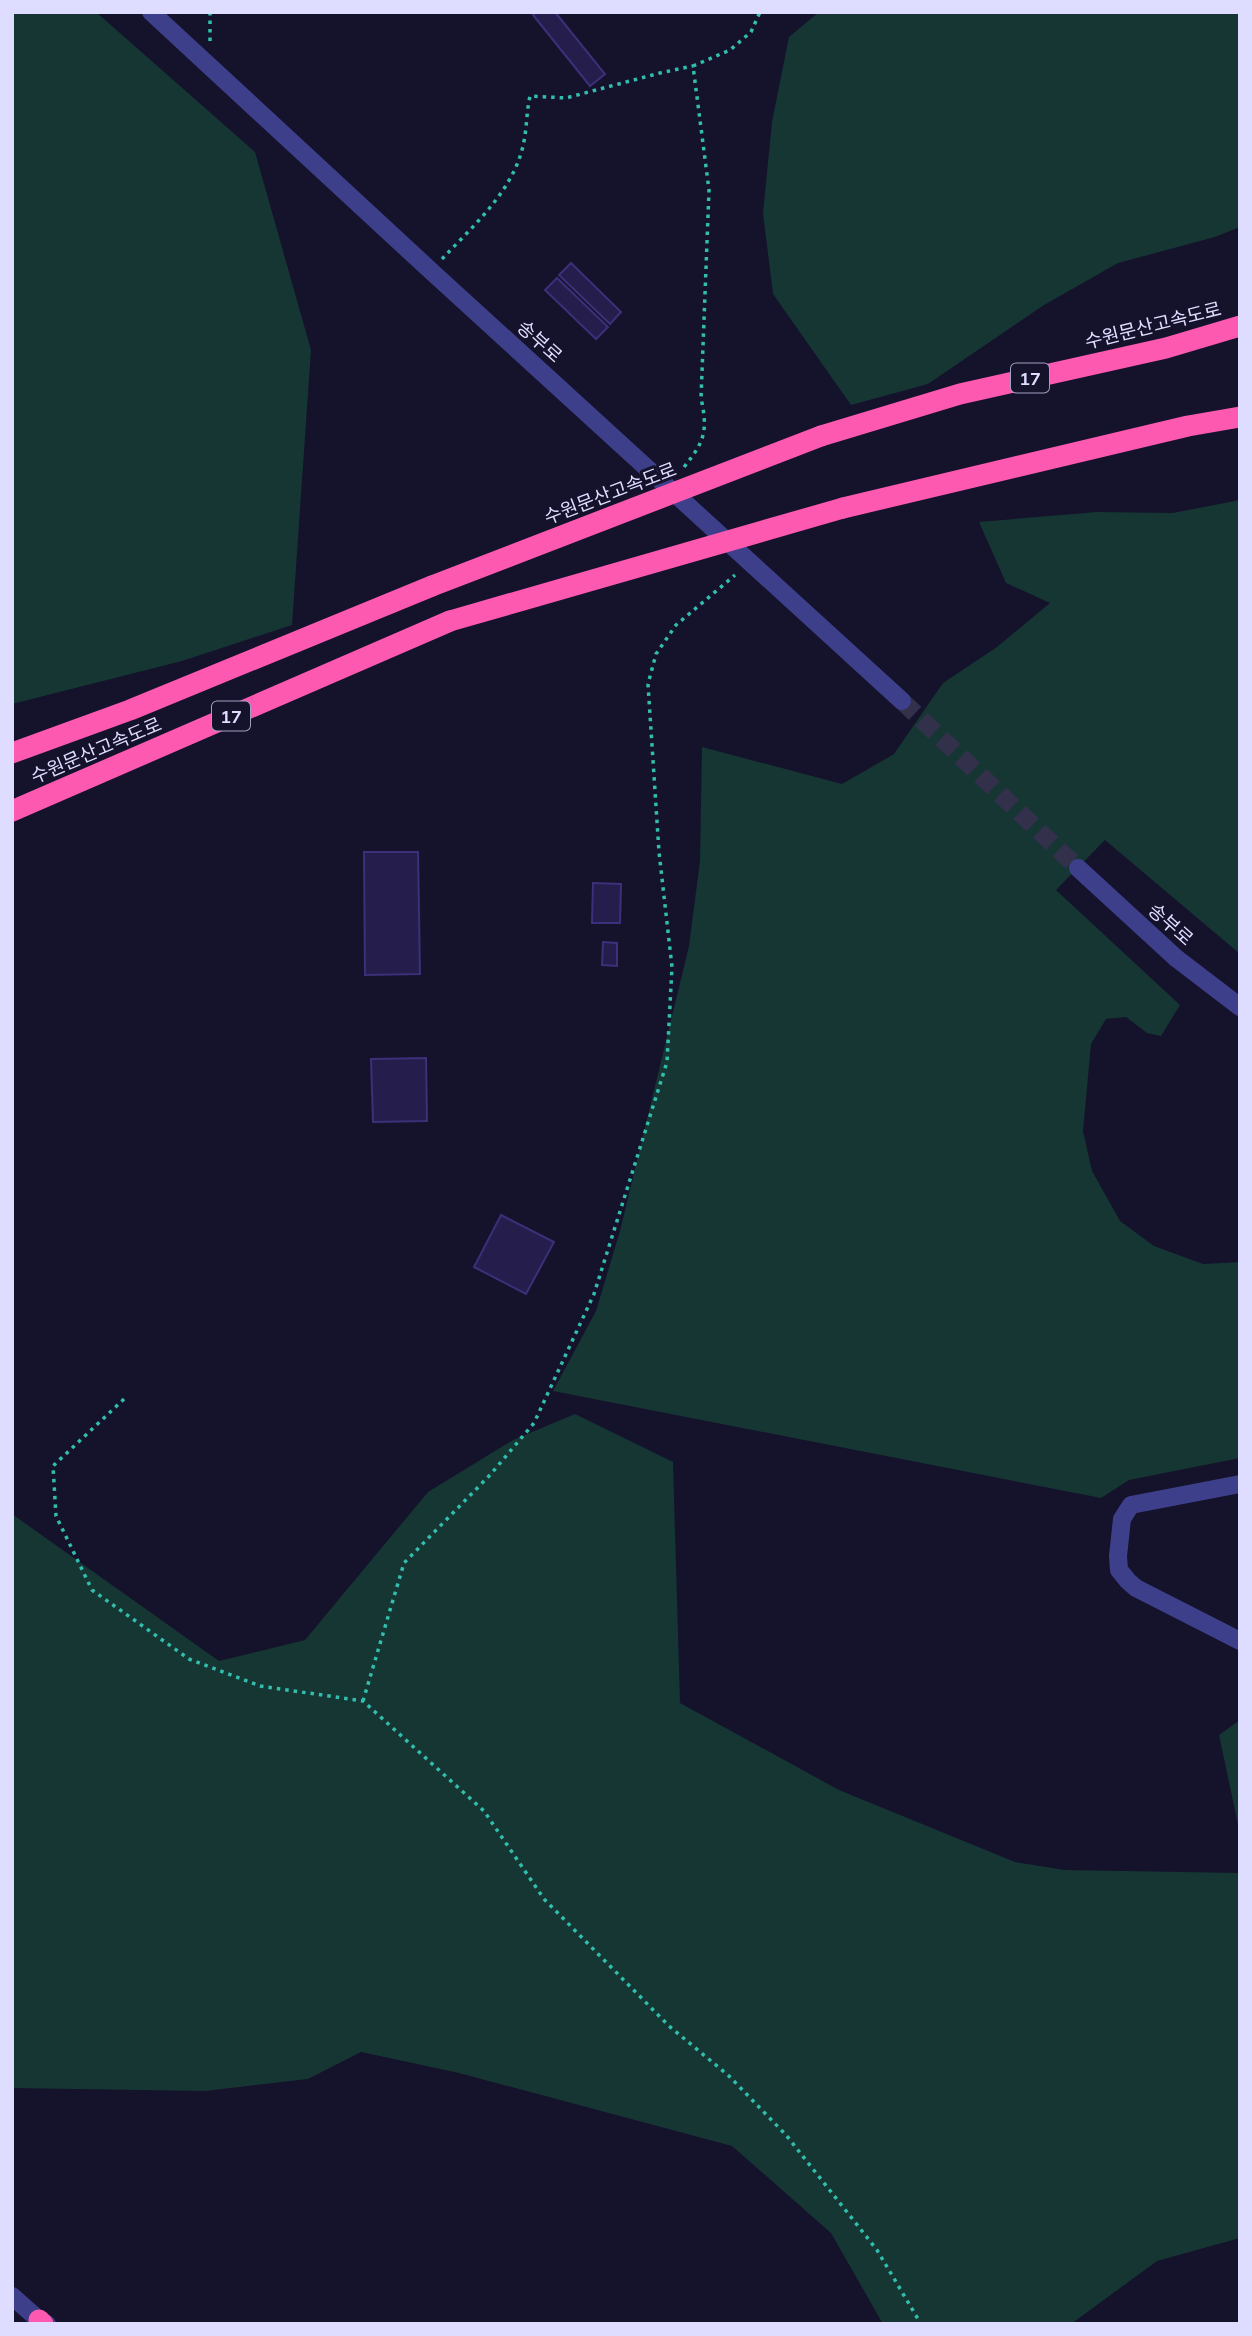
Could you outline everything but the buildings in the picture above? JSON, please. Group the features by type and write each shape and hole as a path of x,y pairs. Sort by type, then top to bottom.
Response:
{"highway":[{"name":"수원문산고속도로","path":"12,752 130,710 432,586 821,436 960,394 1166,348 1240,326"},
{"name":"수원문산고속도로","path":"12,811 450,621 843,508 1134,439 1240,417"}],"street":[{"name":"송부로","path":"151,12 902,701"},
{"name":"송부로","path":"1078,868 1176,958 1240,1007"},
{"path":"1240,1483 1131,1505 1122,1519 1118,1556 1119,1570 1136,1588 1240,1640"},
{"path":"12,2296 43,2322"}],"path":[{"path":"431,271 497,199 509,179 521,153 530,96 566,98 693,66 730,50 751,32 760,12"},
{"path":"668,487 696,452 704,437 701,398 709,190 693,66"},
{"path":"363,1701 404,1563 490,1475 534,1423 594,1294 667,1062 672,967 659,852 648,684 656,654 676,625 750,562"},
{"path":"124,1399 53,1466 57,1516 92,1590 190,1659 260,1686 363,1701 484,1811 544,1899 668,2026 729,2076 786,2135 877,2250 921,2324"}],"green space":[{"path":"12,12 96,12 255,152 311,350 292,625 182,661 12,704"},
{"path":"819,12 1240,12 1240,227 1215,237 1118,263 1044,305 928,384 851,405 773,294 763,213 772,122 789,37"},
{"path":"1240,500 1240,954 1105,840 1056,890 1180,1005 1161,1036 1147,1033 1126,1017 1106,1019 1091,1044 1083,1131 1092,1171 1120,1221 1154,1246 1203,1264 1240,1262 1240,1458 1129,1480 1101,1498 553,1391 596,1311 620,1231 689,946 700,861 702,747 842,784 894,754 943,683 997,647 1050,603 1006,583 979,522 1097,512 1173,513"},
{"path":"575,1414 673,1462 680,1703 839,1790 1015,1862 1065,1870 1240,1873 1240,2238 1157,2261 1071,2324 883,2324 831,2233 732,2146 459,2073 361,2052 308,2079 205,2091 12,2088 12,1514 219,1661 305,1640 428,1492 513,1440"},
{"path":"1240,1720 1240,1834 1219,1735"}],"tunnel":[{"path":"902,701 1078,868"}]}
